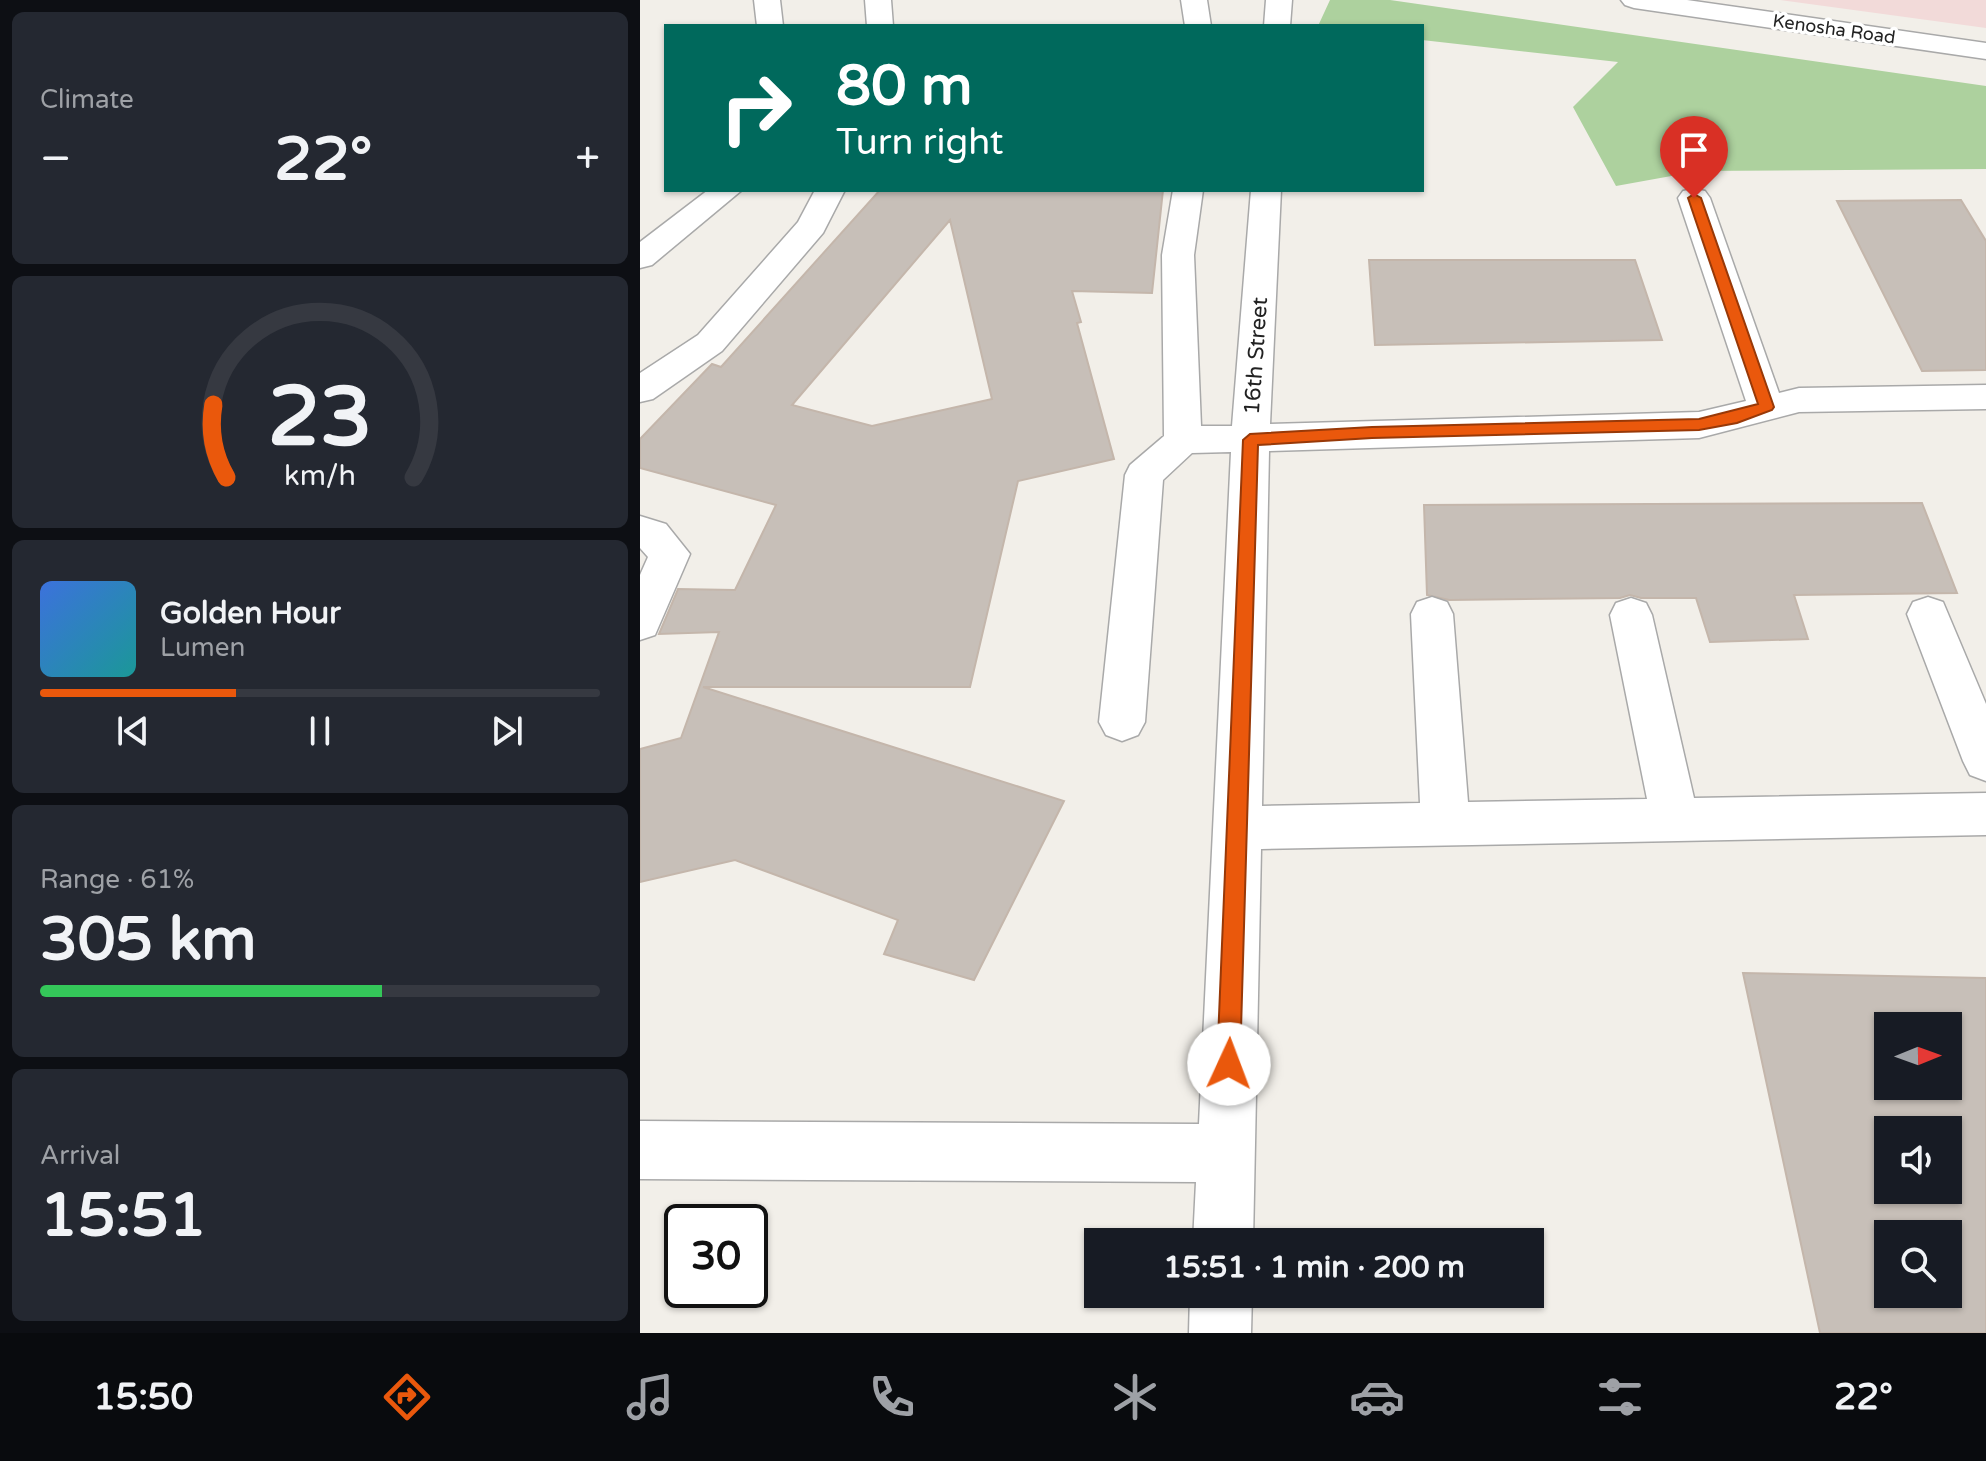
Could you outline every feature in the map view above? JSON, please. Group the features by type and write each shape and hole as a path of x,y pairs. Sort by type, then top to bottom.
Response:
{"street":[{"path":"767,0 770,24"},
{"path":"878,0 880,24"},
{"path":"1194,0 1198,24"},
{"path":"1277,24 1279,0"},
{"name":"Kenosha Road","path":"1634,0 1986,51"},
{"path":"640,258 724,192"},
{"path":"644,382 710,343 812,226 829,192"},
{"path":"1183,440 1178,255 1188,192"},
{"name":"16th Street","path":"1223,1228 1250,440 1266,192"},
{"path":"1694,198 1766,407"},
{"path":"1122,722 1144,475 1183,440 1699,425 1737,418 1766,407 1812,399 1986,397"},
{"path":"640,531 652,535 670,554 640,623"},
{"path":"1432,614 1445,823"},
{"path":"1928,614 1986,761"},
{"path":"1631,615 1675,818"},
{"path":"1237,828 1986,814"},
{"path":"640,1150 1226,1153"},
{"path":"1220,1333 1221,1308"}],"shaded area":[{"path":"1780,0 1986,0 1986,28"}],"green space":[{"path":"1330,0 1390,0 1986,86 1986,169 1699,171 1616,186 1573,107 1618,62 1424,40 1424,24 1319,24"}],"building":[{"path":"878,192 1163,192 1152,293 1072,291 1081,322 1077,323 1114,459 1018,481 970,687 703,687 1064,801 974,980 884,954 898,920 735,860 640,882 640,749 681,738 719,632 659,634 678,589 735,590 776,505 640,468 640,439 712,364 721,367","holes":["950,220 992,399 872,426 792,405"]},
{"path":"1961,200 1986,241 1986,370 1922,371 1837,201"},
{"path":"1369,260 1635,260 1662,340 1375,345"},
{"path":"1922,503 1957,593 1794,595 1808,639 1710,642 1696,598 1641,598 1630,595 1620,598 1449,600 1427,595 1424,505"},
{"path":"1743,973 1986,978 1986,1333 1820,1333"}],"route":[{"path":"1229,1064 1250,440 1372,433 1699,425 1737,418 1766,407 1694,198"}]}
